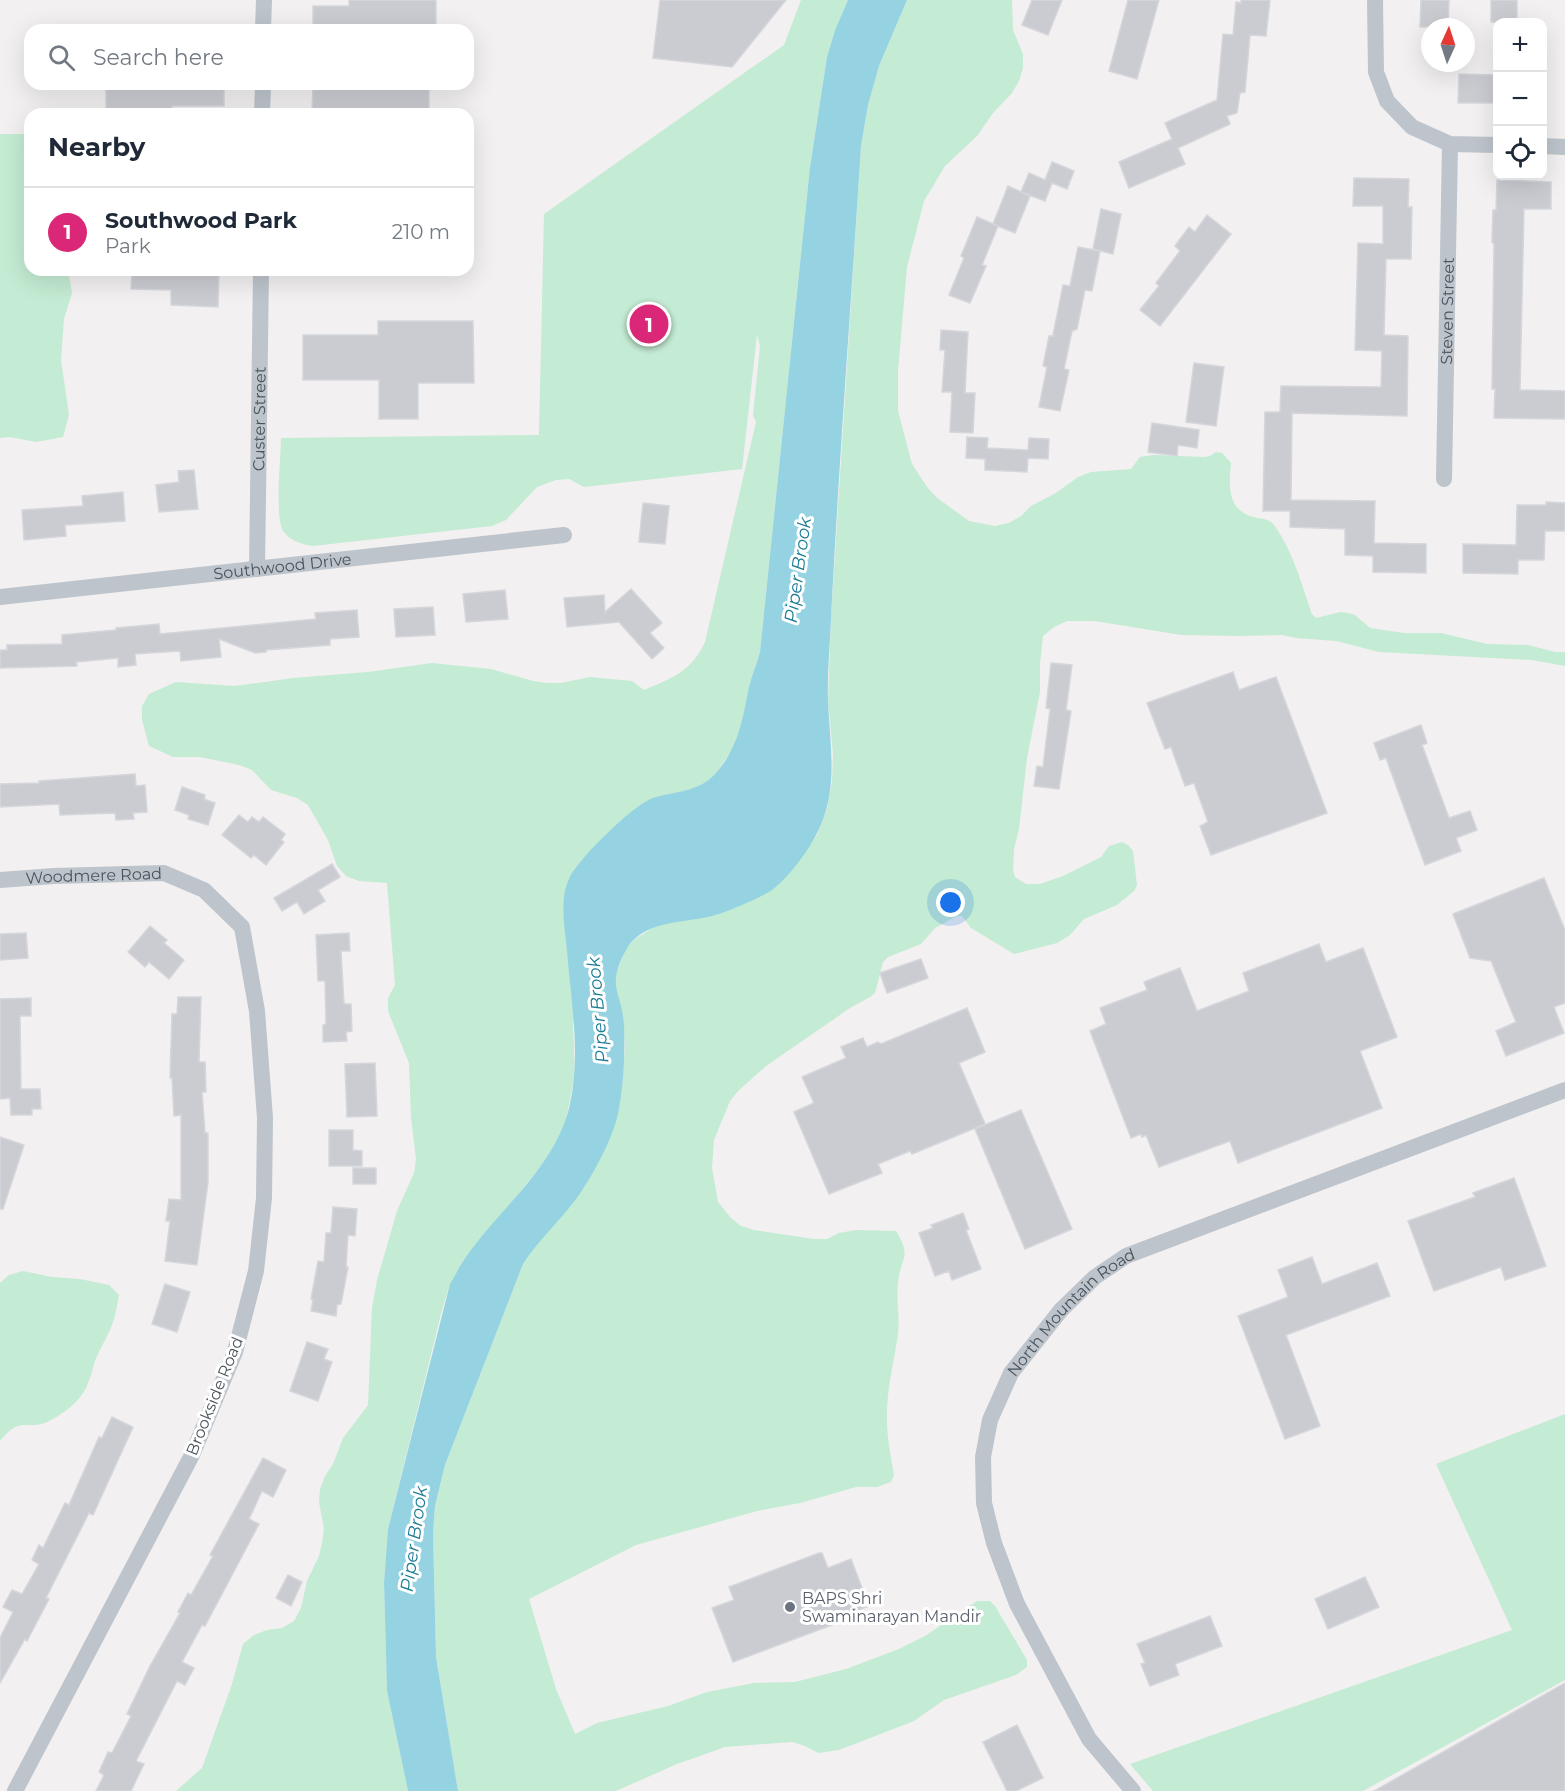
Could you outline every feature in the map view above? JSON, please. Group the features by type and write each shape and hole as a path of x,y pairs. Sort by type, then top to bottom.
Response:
{"street":[{"path":"263,24 264,0"},
{"path":"1376,0 1376,72 1387,101 1412,128 1450,144 1493,145"},
{"path":"262,108 263,90"},
{"name":"Steven Street","path":"1444,479 1450,144"},
{"path":"1547,146 1565,147"},
{"name":"Custer Street","path":"257,569 261,276"},
{"name":"Southwood Drive","path":"0,597 564,535"},
{"name":"Woodmere Road","path":"0,880 65,875 164,873 204,890 242,927"},
{"name":"Brookside Road","path":"15,1791 192,1455 236,1352 256,1271 264,1197 265,1118 257,1011 242,927"},
{"name":"North Mountain Road","path":"1133,1791 1089,1739 1017,1604 994,1543 984,1503 983,1457 990,1420 1011,1372 1061,1310 1095,1278 1126,1256 1565,1090"}],"green space":[{"path":"801,0 848,0 835,30 827,57 810,167 760,652 750,684 742,724 732,750 716,773 693,789 652,799 573,1023 575,1075 564,1129 552,1153 464,1260 450,1284 388,1529 384,1583 387,1691 408,1791 176,1791 202,1768 232,1684 243,1644 254,1635 282,1628 294,1621 301,1608 307,1581 319,1556 322,1543 324,1529 319,1502 320,1489 343,1438 368,1405 372,1308 377,1280 397,1211 414,1173 416,1159 411,1118 409,1063 388,1011 388,998 395,985 387,883 359,881 346,876 337,866 328,840 308,805 297,798 271,790 252,770 200,757 173,757 149,746 142,720 142,706 149,694 176,682 235,686 432,663 491,669 547,683 561,683 590,677 632,681 644,690 680,673 694,660 705,642 756,422 753,415 760,346 757,335 742,469 584,487 569,479 556,480 537,487 506,520 492,526 313,546 297,542 284,532 279,515 281,438 539,435 544,214 784,45"},
{"path":"907,0 1012,0 1013,30 1023,54 1023,68 1012,93 993,113 977,136 945,166 924,201 907,267 898,371 898,411 912,464 936,497 969,521 995,526 1009,523 1031,506 1056,493 1078,477 1091,472 1131,469 1140,457 1153,455 1204,457 1216,452 1222,453 1231,463 1230,487 1234,502 1244,513 1267,520 1274,525 1291,556 1312,614 1316,618 1341,612 1355,615 1370,628 1404,633 1441,633 1487,644 1528,645 1555,652 1565,652 1565,666 1532,660 1379,652 1336,641 1282,635 1181,635 1095,621 1067,621 1054,627 1043,636 1040,692 1027,758 1019,829 1014,849 1015,877 1026,884 1040,884 1063,876 1101,857 1109,846 1122,842 1133,851 1137,885 1134,891 1117,905 1084,919 1070,935 1057,943 1014,954 971,928 962,916 955,917 935,928 921,944 888,957 883,962 875,993 766,1066 738,1091 730,1101 714,1140 712,1168 718,1202 741,1226 814,1239 827,1239 839,1233 856,1230 896,1231 901,1240 905,1253 898,1283 898,1334 887,1409 894,1475 891,1482 877,1487 856,1487 800,1503 757,1511 636,1545 529,1599 556,1689 575,1734 597,1723 668,1706 707,1692 754,1683 795,1682 846,1669 899,1649 925,1636 977,1601 990,1601 995,1606 1027,1660 1027,1667 1016,1675 944,1700 914,1721 839,1750 818,1753 792,1742 725,1747 677,1764 616,1791 458,1791 436,1657 433,1534 435,1506 445,1465 523,1264 617,1118 625,1048 623,1016 615,990 615,976 626,949 635,939 659,924 717,915 770,891 809,847 817,835 827,809 832,782 833,754 828,700 831,618 861,146 868,105 879,66"},
{"path":"0,134 24,134 24,276 69,276 72,293 64,319 61,360 69,415 63,437 36,442 10,437 0,438"},
{"path":"23,1271 109,1285 119,1295 111,1326 85,1389 77,1400 67,1410 49,1421 13,1428 0,1441 0,1283 9,1275"},
{"path":"1565,1414 1565,1680 1363,1791 1153,1791 1130,1764 1512,1630 1436,1464"}],"water":[{"name":"Piper Brook","path":"848,0 907,0 879,66 868,105 861,146 829,660 828,701 832,771 827,805 814,839 794,868 775,888 722,913 666,924 642,933 633,941 619,964 616,982 623,1014 624,1059 622,1092 615,1124 591,1177 523,1264 445,1465 435,1506 433,1534 436,1657 458,1791 408,1791 387,1691 384,1583 388,1529 450,1284 478,1241 540,1168 563,1127 570,1104 575,1047 563,905 569,879 594,846 620,821 644,803 653,798 701,785 715,774 729,754 738,733 760,652 810,167 827,57 835,30"}],"building":[{"path":"349,0 436,0 436,24 313,24 313,6 349,6"},
{"path":"660,0 786,0 732,67 653,58"},
{"path":"1032,0 1062,0 1048,35 1022,25"},
{"path":"1128,0 1159,0 1137,79 1109,71"},
{"path":"1241,0 1270,0 1266,36 1250,35 1245,92 1240,93 1237,113 1227,116 1230,124 1178,148 1185,164 1129,188 1119,162 1172,139 1165,123 1217,100 1223,34 1233,35 1236,2 1241,3"},
{"path":"1421,0 1449,0 1448,18 1421,18 1420,27"},
{"path":"1491,0 1517,0 1517,18 1493,18 1491,22"},
{"path":"1459,74 1493,75 1493,103 1458,103"},
{"path":"106,90 224,90 224,106 106,108"},
{"path":"313,90 429,90 429,108 312,108"},
{"path":"1052,162 1074,171 1067,189 1052,183 1045,201 1021,192 1029,173 1045,180"},
{"path":"1354,178 1409,179 1408,207 1412,207 1411,259 1386,259 1384,335 1408,336 1407,416 1292,413 1291,500 1375,501 1374,543 1426,544 1426,573 1373,572 1373,556 1345,555 1345,529 1290,527 1290,511 1263,511 1265,412 1280,412 1281,386 1381,387 1382,351 1355,350 1358,243 1383,244 1383,206 1353,206"},
{"path":"1497,180 1551,182 1551,209 1524,209 1520,390 1565,391 1565,419 1494,418 1495,389 1492,389 1494,244 1492,242 1493,210 1496,210"},
{"path":"1008,186 1030,196 1015,233 993,224"},
{"path":"1101,209 1121,214 1113,254 1093,249"},
{"path":"1207,215 1231,234 1160,326 1140,310 1159,286 1156,283 1180,251 1175,246 1189,227 1195,232"},
{"path":"977,217 998,226 982,265 986,266 970,303 949,295 964,258 961,256"},
{"path":"1078,247 1100,251 1092,291 1085,290 1077,329 1072,331 1064,369 1069,370 1060,411 1039,407 1047,367 1043,366 1049,336 1055,336 1053,335 1063,285 1070,286"},
{"path":"132,276 219,276 218,307 171,305 171,290 131,289"},
{"path":"378,321 473,321 474,383 418,383 418,419 379,419 379,380 303,380 303,335 378,335"},
{"path":"941,330 968,332 965,393 975,393 973,433 950,432 952,392 942,392 945,350 940,350"},
{"path":"1194,363 1224,367 1216,426 1186,422"},
{"path":"1152,423 1199,430 1197,448 1178,445 1177,456 1148,452"},
{"path":"967,437 988,438 987,448 1028,450 1029,438 1049,439 1048,459 1028,458 1027,472 985,470 985,459 966,458"},
{"path":"194,470 198,509 159,512 156,485 179,482 178,471"},
{"path":"123,492 125,521 65,525 66,536 24,540 22,510 83,506 82,496"},
{"path":"1546,502 1565,503 1565,531 1545,531 1544,560 1518,560 1518,574 1463,573 1463,544 1516,545 1517,505 1546,505"},
{"path":"643,503 669,506 665,544 639,542"},
{"path":"631,589 662,623 650,633 664,648 652,659 619,622 567,627 564,598 604,595 605,612"},
{"path":"505,590 508,619 466,622 463,594"},
{"path":"433,607 435,635 396,637 394,609"},
{"path":"357,610 359,637 330,639 330,645 266,650 266,652 255,653 219,639 221,657 181,661 180,651 135,654 136,665 118,667 118,658 76,662 77,666 0,668 0,650 7,650 7,645 62,644 62,635 159,624 160,634 316,619 315,613"},
{"path":"1051,663 1072,665 1066,710 1071,711 1059,789 1034,786 1037,766 1043,767 1050,709 1046,708"},
{"path":"1233,672 1239,690 1276,677 1327,813 1211,855 1200,826 1208,822 1194,783 1185,786 1171,747 1165,749 1147,703"},
{"path":"1421,725 1427,743 1422,745 1449,818 1470,811 1477,830 1456,838 1461,851 1425,865 1386,758 1380,760 1374,743"},
{"path":"135,774 136,786 145,785 147,812 133,813 134,819 116,820 115,813 60,815 59,804 0,807 0,784 39,783 39,781"},
{"path":"182,787 205,795 204,799 215,803 208,825 188,819 189,815 175,810"},
{"path":"239,815 248,822 252,817 259,822 263,817 285,834 281,840 284,842 266,865 254,855 251,858 222,835"},
{"path":"332,864 340,877 318,890 325,901 304,914 297,902 282,911 274,898"},
{"path":"1544,878 1565,930 1565,1003 1554,1007 1564,1033 1506,1056 1496,1031 1516,1022 1491,961 1470,958 1453,914"},
{"path":"150,926 167,940 164,943 184,960 169,979 149,962 145,967 128,952"},
{"path":"26,933 28,958 0,960 0,934"},
{"path":"349,933 350,951 341,951 344,1004 351,1004 352,1031 346,1032 347,1041 323,1042 323,1025 326,1024 325,981 318,981 316,935"},
{"path":"1319,944 1326,962 1363,948 1397,1037 1360,1051 1382,1108 1238,1163 1230,1141 1159,1167 1146,1135 1142,1137 1141,1134 1131,1138 1090,1031 1106,1024 1100,1008 1147,990 1144,982 1180,968 1197,1011 1249,991 1243,973"},
{"path":"921,959 928,978 887,993 880,973"},
{"path":"178,997 201,997 199,1062 205,1062 206,1092 202,1092 205,1133 208,1133 208,1182 197,1265 165,1261 170,1221 166,1221 169,1199 181,1200 181,1115 174,1116 172,1078 170,1078 172,1014 177,1014"},
{"path":"31,998 31,1016 20,1016 21,1089 40,1089 41,1109 32,1109 32,1115 11,1115 10,1098 0,1099 0,999"},
{"path":"967,1008 985,1052 959,1063 985,1124 912,1154 910,1151 878,1164 882,1173 829,1194 794,1112 814,1103 802,1077 846,1058 841,1047 863,1038 867,1047 878,1042 881,1044"},
{"path":"375,1063 377,1116 347,1117 345,1064"},
{"path":"1021,1110 1072,1229 1025,1249 975,1129"},
{"path":"329,1130 353,1130 353,1150 362,1151 362,1166 329,1166"},
{"path":"0,1137 24,1145 3,1209 0,1209"},
{"path":"353,1168 376,1168 376,1184 353,1184"},
{"path":"1514,1178 1546,1266 1505,1280 1501,1267 1434,1291 1408,1221 1475,1197 1473,1193"},
{"path":"333,1207 357,1209 355,1236 348,1235 346,1267 348,1267 341,1304 337,1305 336,1316 311,1311 318,1261 324,1262 326,1233 331,1233"},
{"path":"963,1213 969,1229 966,1230 981,1269 952,1280 949,1271 935,1276 919,1233 933,1228 931,1225"},
{"path":"1312,1257 1322,1284 1377,1263 1390,1296 1286,1335 1320,1426 1285,1439 1238,1316 1288,1297 1278,1270"},
{"path":"165,1284 190,1292 177,1332 152,1324"},
{"path":"307,1342 328,1349 324,1359 332,1362 318,1401 290,1391"},
{"path":"112,1417 133,1427 93,1515 89,1513 46,1598 49,1599 27,1641 25,1639 0,1683 0,1638 13,1612 3,1607 12,1590 22,1594 39,1564 32,1560 39,1545 43,1548 65,1503 69,1505 99,1437 102,1438"},
{"path":"263,1458 286,1470 273,1497 262,1491 249,1519 259,1524 205,1626 202,1625 182,1662 194,1668 185,1685 177,1681 136,1761 144,1764 131,1791 96,1791 104,1775 99,1772 108,1752 112,1753 131,1716 127,1714 150,1666 180,1613 178,1612 188,1593 191,1595 213,1556 210,1555"},
{"name":"BAPS Shri Swaminarayan Mandir","path":"822,1553 828,1568 851,1559 869,1606 843,1616 845,1620 733,1662 712,1608 734,1600 729,1587"},
{"path":"288,1575 302,1582 291,1606 276,1598"},
{"path":"1365,1577 1379,1607 1328,1629 1315,1599"},
{"path":"1210,1616 1222,1646 1175,1664 1179,1675 1150,1686 1141,1664 1145,1663 1137,1644"},
{"path":"1565,1683 1565,1791 1374,1791"},
{"path":"1017,1725 1043,1778 1016,1791 1007,1791 983,1742"}],"place":[{"name":"Southwood Park","path":"649,324"},
{"name":"BAPS Shri Swaminarayan Mandir","path":"790,1607"}]}
